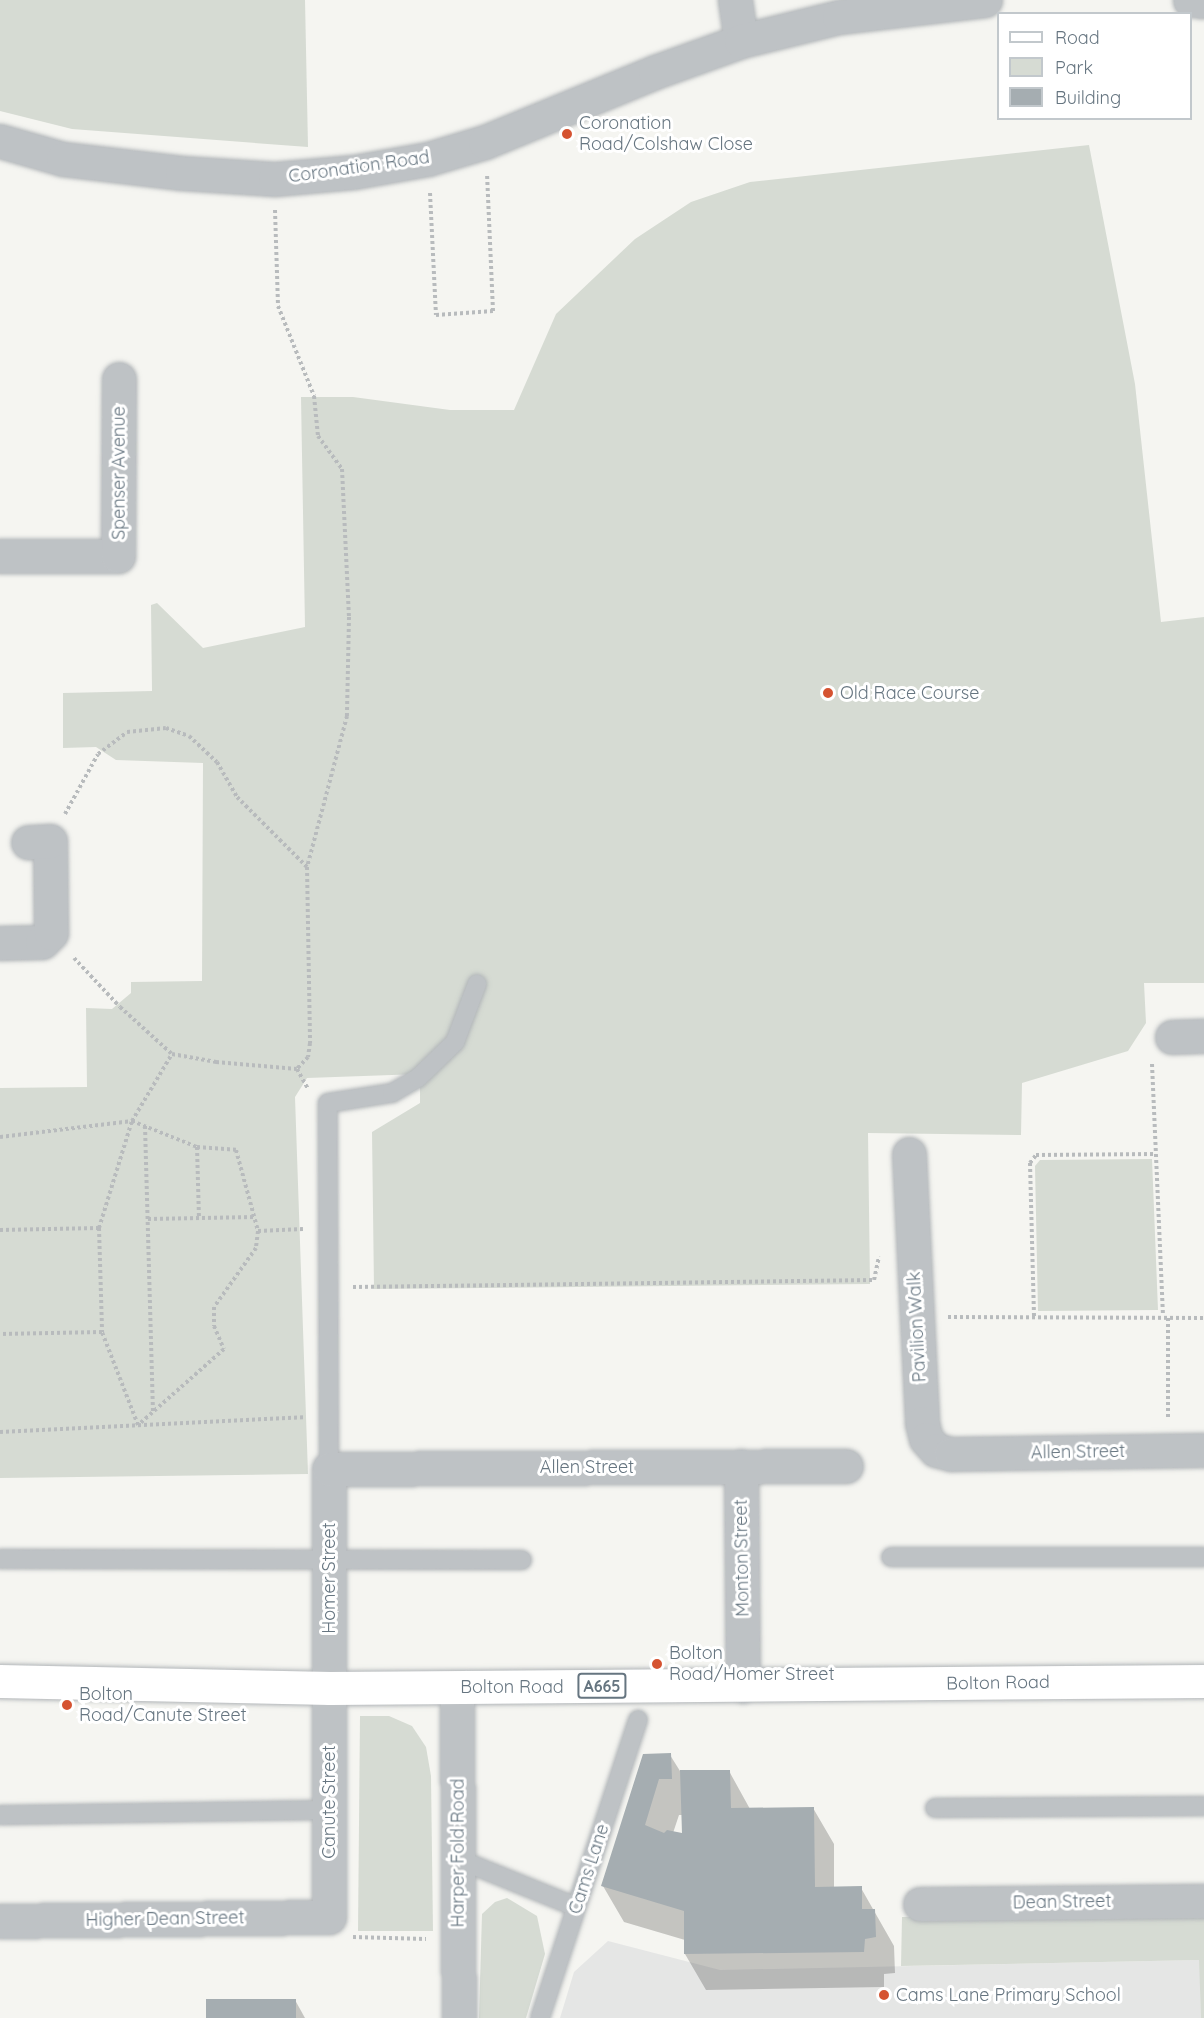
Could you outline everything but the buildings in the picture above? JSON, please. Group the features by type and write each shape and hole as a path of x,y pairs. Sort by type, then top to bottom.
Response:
{"main road":[{"name":"Bolton Road","path":"0,1681 330,1688 1204,1681"}],"street":[{"path":"735,0 741,41"},
{"name":"Coronation Road","path":"0,141 63,159 182,173 274,179 354,172 428,159 485,142 655,72 741,41 838,17 985,0"},
{"path":"1190,0 1204,1"},
{"name":"Spenser Avenue","path":"0,556 118,555 119,379"},
{"path":"0,943 42,942 51,933 39,842"},
{"name":"Pavilion Walk","path":"902,1174 912,1224 926,1439 936,1450 951,1454"},
{"name":"Allen Street","path":"951,1454 1204,1450"},
{"name":"Monton Street","path":"741,1467 743,1686"},
{"name":"Allen Street","path":"329,1469 846,1467"},
{"name":"Homer Street","path":"329,1469 330,1688"},
{"name":"Harper Fold Road","path":"457,1687 459,2018"},
{"name":"Canute Street","path":"329,1917 330,1688"},
{"name":"Dean Street","path":"920,1904 1204,1901"},
{"name":"Higher Dean Street","path":"0,1921 329,1917"}],"lane":[{"path":"329,1469 328,1103 392,1093 418,1078 455,1042 477,984"},
{"path":"891,1557 1204,1557"},
{"path":"0,1559 522,1560"},
{"name":"Cams Lane","path":"540,2018 638,1720"},
{"path":"935,1808 1204,1806"},
{"path":"0,1815 329,1810"},
{"path":"458,1859 576,1906"}],"path":[{"path":"428,159 436,315 493,311 485,142"},
{"path":"274,179 278,306 314,396 318,436 342,469 349,617 347,716 308,867 310,1043 308,1057 297,1069"},
{"path":"39,842 98,754 112,740 127,732 166,728 189,736 218,762 237,797 308,867"},
{"path":"51,933 120,1008 172,1054 216,1062 297,1069"},
{"path":"1168,1450 1166,1316 1151,1051 1188,1037"},
{"path":"138,1425 102,1332 99,1228 132,1121 172,1054"},
{"path":"297,1069 308,1088 328,1103"},
{"path":"0,1137 132,1121 197,1147 236,1150 258,1231 256,1248 214,1307 214,1326 224,1349 138,1425"},
{"path":"145,1126 153,1412"},
{"path":"197,1147 199,1218"},
{"path":"1034,1316 1030,1163 1036,1155 1156,1154"},
{"path":"148,1219 255,1217"},
{"path":"328,1288 874,1280 886,1226 912,1224"},
{"path":"0,1230 99,1228"},
{"path":"258,1231 328,1229"},
{"path":"917,1317 1166,1316 1204,1318"},
{"path":"0,1334 102,1332"},
{"path":"0,1432 329,1416"},
{"path":"329,1917 355,1939 458,1938"}],"shaded area":[{"name":"Cams Lane Primary School","path":"608,1941 720,1970 1200,1960 1201,2018 560,2018 574,1972"}],"green space":[{"path":"0,0 305,0 308,147 72,129 0,111"},
{"path":"1089,145 1135,384 1161,622 1204,617 1204,983 1144,983 1146,1023 1128,1051 1022,1083 1021,1135 868,1133 870,1284 374,1289 372,1132 420,1103 420,1074 307,1078 295,1097 308,1474 0,1478 0,1088 87,1087 86,1008 112,1009 131,993 131,982 202,981 203,763 116,760 96,747 63,748 63,693 152,691 151,605 157,603 203,648 305,627 301,397 353,397 450,410 514,410 556,314 635,239 691,202 750,182"},
{"path":"1152,1159 1158,1310 1038,1311 1035,1166 1040,1160"},
{"path":"360,1716 389,1716 412,1726 426,1747 431,1776 433,1931 358,1931"},
{"path":"507,1898 537,1916 545,1954 526,2018 479,2018 482,1914 495,1902"},
{"path":"1204,1911 1204,2018 1201,2018 1199,1960 901,1966 902,1917"}],"place":[{"name":"Coronation Road/Colshaw Close","path":"567,134"},
{"name":"Old Race Course","path":"828,693"},
{"name":"Bolton Road/Homer Street","path":"657,1664"},
{"name":"Bolton Road/Canute Street","path":"67,1705"},
{"name":"Cams Lane Primary School","path":"884,1995"}]}
